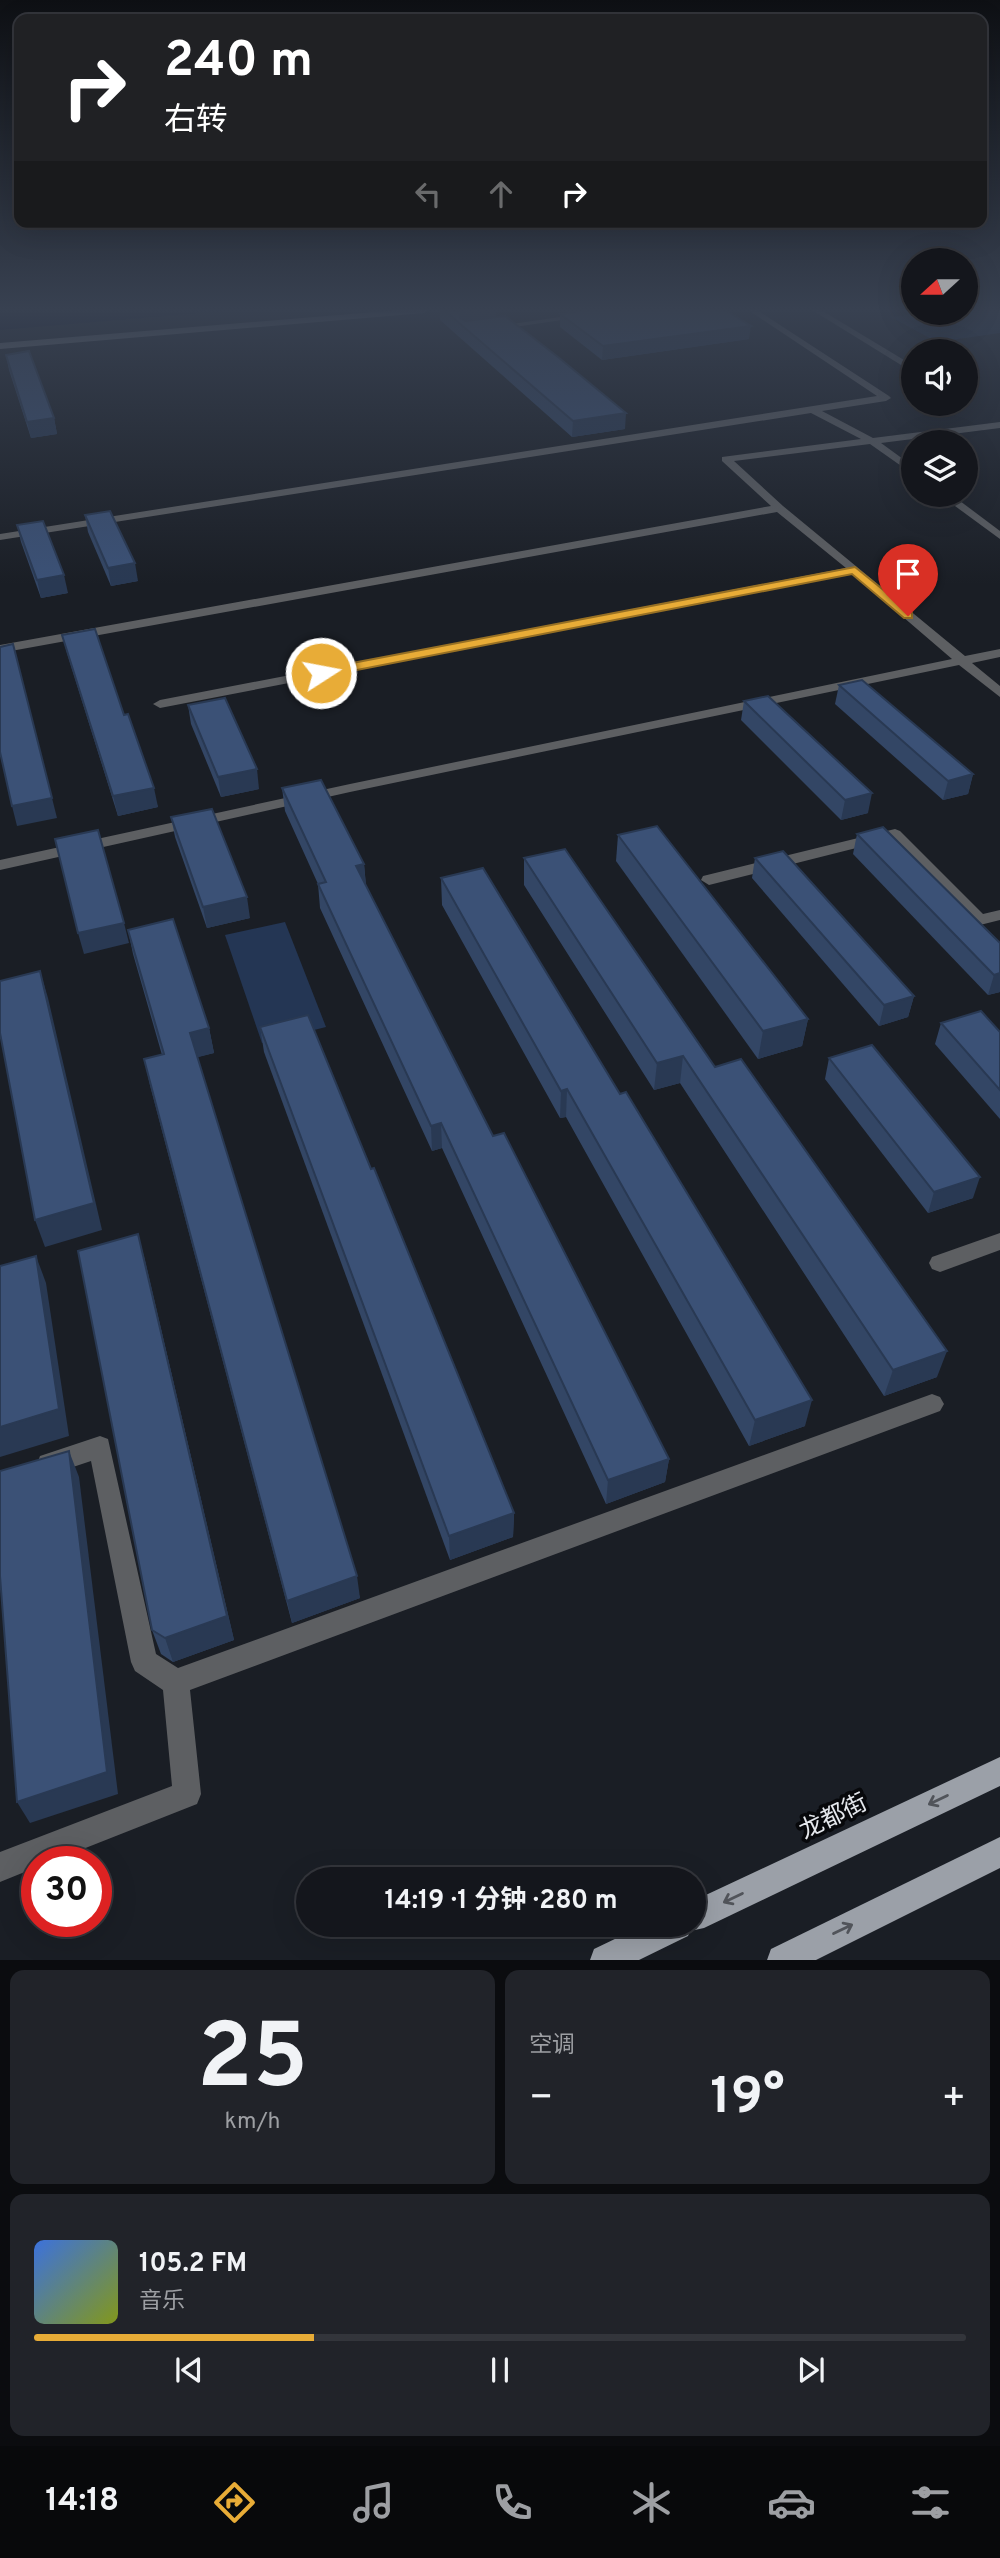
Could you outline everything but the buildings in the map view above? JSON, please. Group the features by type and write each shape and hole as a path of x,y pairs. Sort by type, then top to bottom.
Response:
{"main road":[{"name":"龙都街","path":"706,1911 1000,1771"},
{"path":"782,1959 1000,1852"},
{"path":"605,1959 652,1937"}],"street":[{"path":"0,537 864,401"},
{"path":"811,410 872,441 901,462"},
{"path":"1000,425 726,459 779,508 1000,693"},
{"path":"961,507 1000,536"},
{"path":"0,649 779,508"},
{"path":"160,704 855,570"},
{"path":"0,865 350,788 1000,653"},
{"path":"709,880 895,834 979,920 1000,915"},
{"path":"940,1263 1000,1241"},
{"path":"176,1682 932,1404"},
{"path":"25,1472 100,1447 144,1662 176,1682"},
{"path":"0,1867 187,1794 176,1682"}],"shaded area":[{"path":"285,922 326,1027 262,1043 225,935"}],"route":[{"path":"321,673 855,570 908,616"}]}
